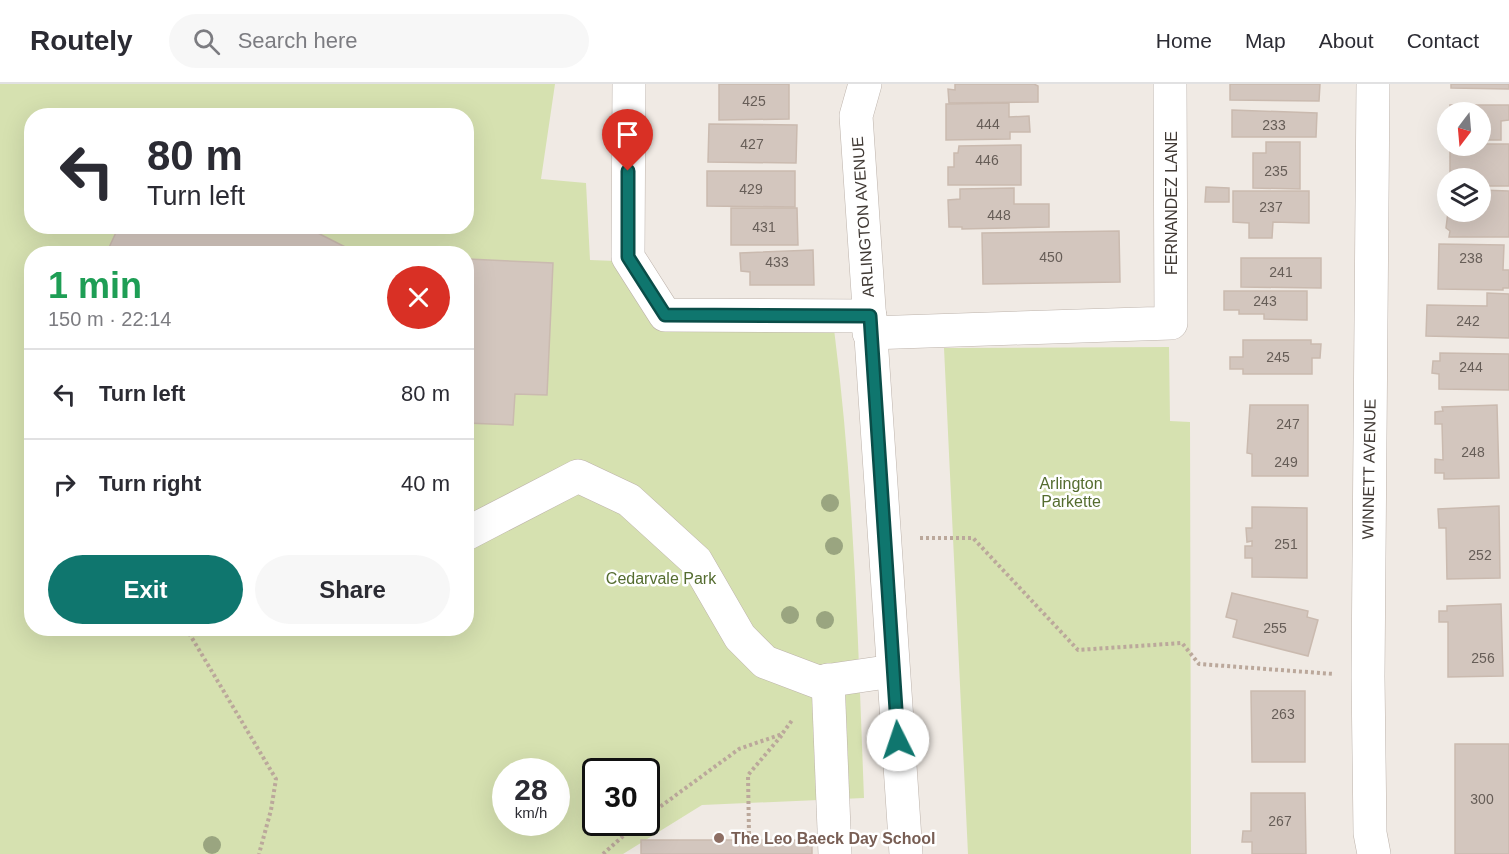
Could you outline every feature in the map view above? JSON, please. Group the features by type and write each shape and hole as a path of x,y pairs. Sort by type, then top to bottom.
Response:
{"street":[{"path":"629,84 628,257 665,315 870,324"},
{"name":"ARLINGTON AVENUE","path":"865,84 856,116 906,854"},
{"name":"FERNANDEZ LANE","path":"870,324 1171,323 1170,84"},
{"name":"WINNETT AVENUE","path":"1373,84 1368,676 1370,833 1374,854"},
{"path":"474,530 578,476 628,500 696,561 740,637 765,662 823,681 893,671"},
{"path":"823,681 836,854"}],"path":[{"path":"883,537 973,538 1078,650 1182,643 1199,664 1368,676"},
{"path":"191,636 276,779 271,810 259,854"},
{"path":"749,834 748,775 823,681"},
{"path":"660,807 739,748 782,734"},
{"path":"603,854 623,836"}],"green space":[{"name":"Cedarvale Park","path":"0,84 555,84 541,179 586,183 590,260 616,261 664,328 834,329 851,505 864,798 702,805 660,831 660,758 582,758 582,836 652,836 623,854 0,854"},
{"name":"Arlington Parkette","path":"1169,347 1170,421 1190,422 1191,854 968,854 944,348"}],"building":[{"path":"719,84 789,84 789,119 719,120"},
{"path":"955,84 1034,84 1038,86 1038,102 949,103 948,89 955,90"},
{"path":"1230,84 1320,84 1319,101 1230,100"},
{"path":"1451,84 1509,84 1509,89 1451,88"},
{"path":"1009,103 1009,117 1029,116 1030,132 1010,132 1010,139 946,140 946,104"},
{"path":"1491,105 1509,105 1509,120 1501,121 1501,140 1491,140"},
{"path":"1232,110 1317,113 1316,137 1232,137"},
{"path":"709,124 797,125 796,163 708,162"},
{"path":"1266,142 1300,142 1300,189 1253,188 1253,153 1266,153"},
{"path":"1491,144 1509,144 1509,186 1491,186 1491,168 1450,168 1450,156 1491,156"},
{"path":"1021,145 1021,185 948,185 948,167 954,167 954,153 958,153 959,146"},
{"path":"707,171 795,171 795,207 707,206"},
{"path":"1206,187 1229,188 1229,202 1205,202"},
{"path":"1014,188 1014,204 1049,204 1049,227 962,229 962,227 949,227 948,200 960,199 960,189"},
{"path":"1491,190 1509,191 1509,237 1449,237 1450,231 1446,228 1447,222 1491,222"},
{"path":"1233,191 1309,191 1309,223 1273,222 1272,238 1249,238 1249,223 1233,222"},
{"path":"731,208 797,208 798,245 731,245"},
{"path":"1119,231 1120,282 983,284 982,233"},
{"path":"115,234 320,234 343,246 110,246"},
{"path":"1439,244 1504,245 1503,270 1509,270 1509,288 1503,288 1503,290 1438,289"},
{"path":"813,250 814,285 750,285 750,272 741,271 740,253"},
{"path":"1241,258 1321,258 1321,288 1241,287"},
{"path":"474,259 553,263 547,395 515,394 513,425 474,423"},
{"path":"1224,291 1307,291 1307,320 1264,319 1264,314 1239,314 1239,310 1224,310"},
{"path":"1487,293 1509,294 1509,338 1426,336 1427,305 1487,306"},
{"path":"1243,340 1311,340 1311,344 1321,344 1320,358 1312,358 1312,374 1243,374 1243,369 1230,369 1230,357 1243,357"},
{"path":"1440,353 1509,354 1509,390 1439,389 1439,374 1432,373 1433,361 1440,361"},
{"path":"1250,405 1308,405 1308,476 1252,476 1252,454 1247,453"},
{"path":"1497,405 1499,478 1444,479 1444,473 1435,473 1435,459 1443,460 1442,424 1435,424 1435,412 1443,411 1442,407"},
{"path":"1499,506 1500,578 1447,579 1446,528 1439,528 1438,509"},
{"path":"1252,507 1307,508 1307,578 1252,577 1252,558 1245,558 1245,546 1252,546 1252,541 1247,542 1246,528 1252,528"},
{"path":"1232,593 1308,611 1307,617 1318,620 1308,656 1233,637 1237,620 1226,617"},
{"path":"1501,604 1503,676 1448,677 1448,622 1439,622 1439,611 1447,611 1447,606"},
{"path":"1251,691 1305,691 1305,762 1252,762"},
{"path":"1455,744 1509,744 1509,854 1455,854"},
{"path":"1251,793 1305,793 1306,854 1252,854 1252,842 1242,842 1243,831 1251,831"},
{"path":"641,840 812,840 812,854 641,854"}],"place":[{"name":"The Leo Baeck Day School","path":"719,838"}],"route":[{"path":"628,171 628,257 665,315 870,316 869,333 898,740"}]}
